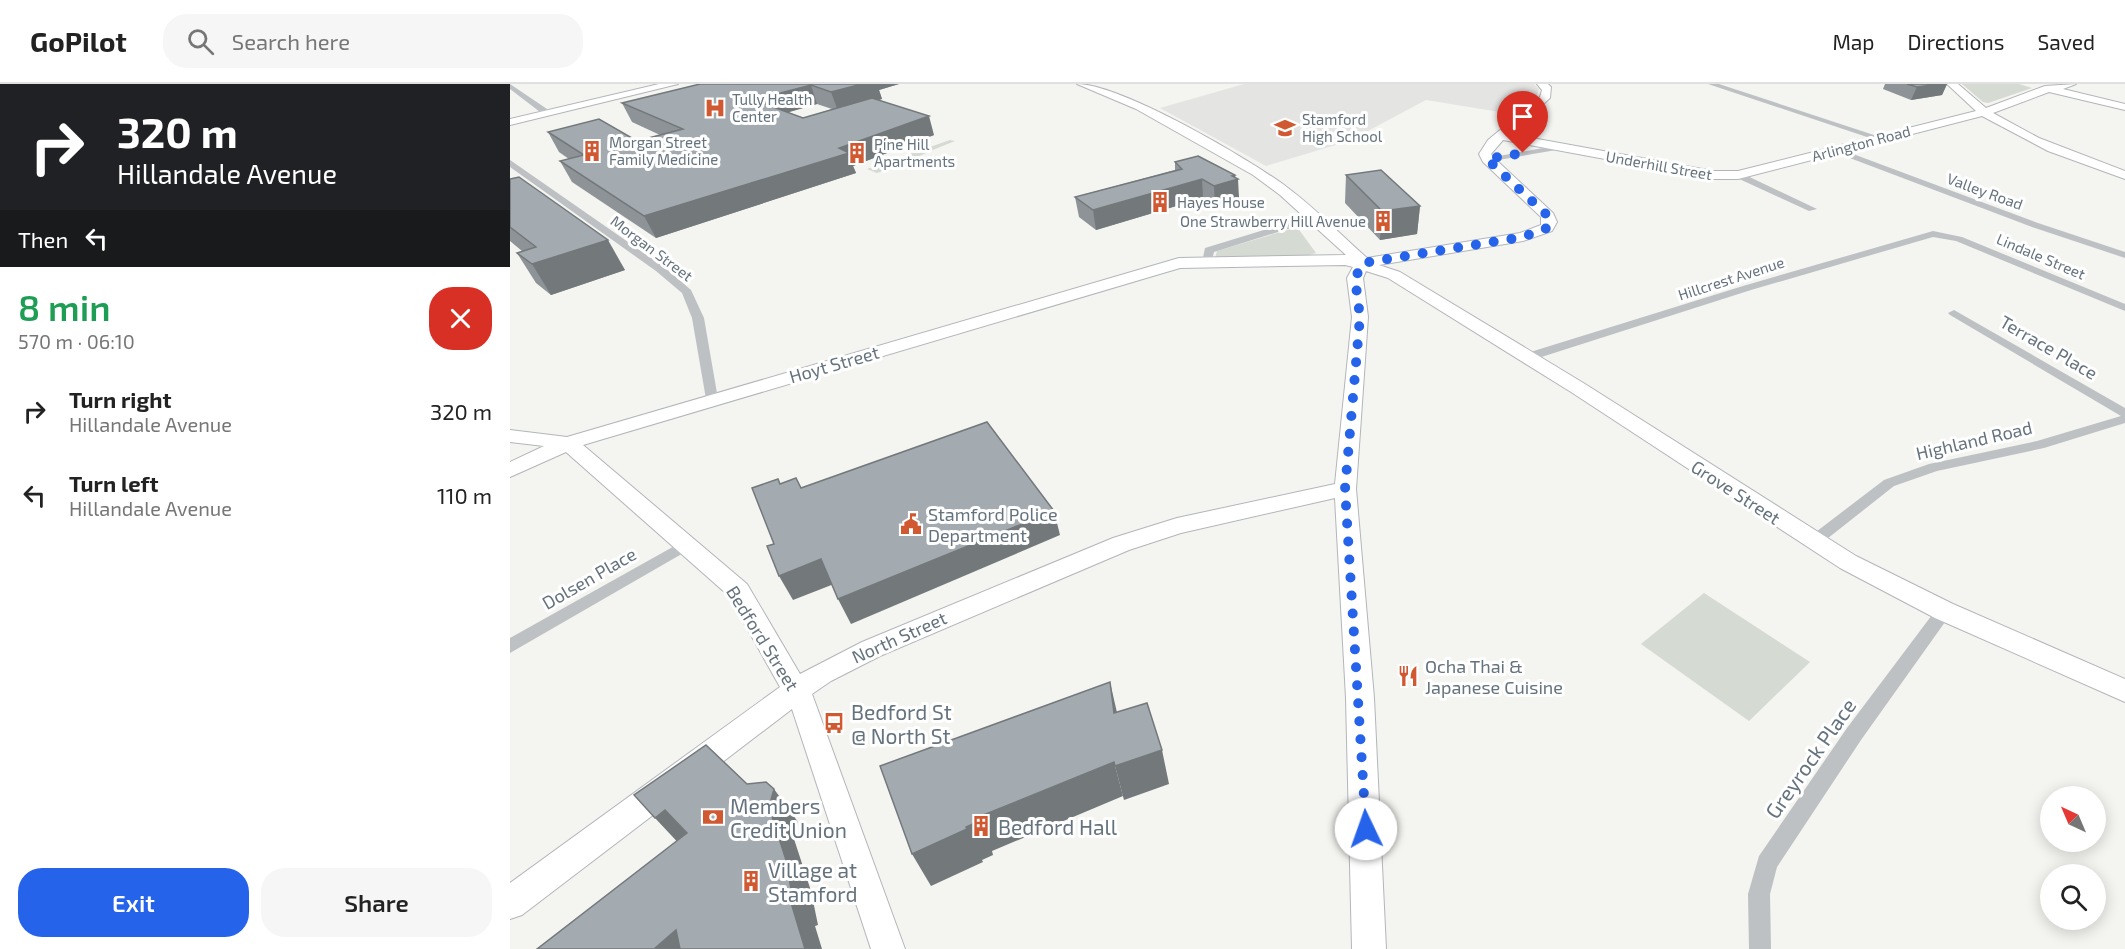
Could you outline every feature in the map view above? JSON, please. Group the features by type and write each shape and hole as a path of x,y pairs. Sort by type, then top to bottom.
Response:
{"street":[{"path":"510,122 673,84"},
{"path":"1082,84 1140,107 1258,172 1363,263"},
{"path":"1363,263 1523,237 1547,228 1550,222 1548,216 1487,159 1486,150 1545,98 1547,89 1542,84"},
{"path":"1712,84 1879,138"},
{"path":"1952,84 1985,112 2042,144 2125,175"},
{"path":"2030,84 2125,107"},
{"path":"2049,88 2071,84"},
{"path":"510,86 547,113"},
{"name":"Arlington Road","path":"1738,175 1985,112 2049,88"},
{"name":"Underhill Street","path":"1500,136 1713,175 1738,175 1812,209"},
{"path":"1487,159 1560,147"},
{"name":"Valley Road","path":"1837,150 2008,216 2125,255"},
{"name":"Morgan Street","path":"510,163 660,269 687,292 698,318 711,399"},
{"path":"1207,262 1209,250 1313,218"},
{"name":"Hillcrest Avenue","path":"1528,357 1925,234 1944,234"},
{"name":"Lindale Street","path":"1944,234 2125,308"},
{"name":"Hoyt Street","path":"510,470 568,443 1179,263 1322,260 1363,263"},
{"path":"1363,263 1355,278 1360,317 1345,489 1360,698 1370,949"},
{"name":"Hoyt Street","path":"1162,268 1179,272 1218,268 1342,268 1363,263"},
{"name":"Grove Street","path":"1363,263 1394,275 1528,357 1812,542 1944,611 2125,691"},
{"name":"Terrace Place","path":"1954,313 2125,413"},
{"name":"Highland Road","path":"1812,542 1889,483 1934,467 2039,445 2125,419"},
{"path":"510,436 568,443"},
{"name":"Bedford Street","path":"568,443 738,590 797,690 824,757 888,949"},
{"name":"North Street","path":"510,903 822,673 871,649 1121,544 1177,526 1345,489"},
{"name":"Dolsen Place","path":"510,646 687,544"},
{"name":"Greyrock Place","path":"1760,949 1759,894 1767,863 1854,734 1944,611"}],"shaded area":[{"name":"Stamford High School","path":"1244,84 1534,84 1539,89 1535,100 1518,115 1426,100 1349,141 1266,166 1160,108"},
{"path":"1962,84 2019,84 2032,88 1988,103 1983,102"},
{"path":"950,140 955,141 877,173 867,169"},
{"path":"1297,227 1316,253 1302,257 1215,258 1217,251"},
{"path":"1704,593 1810,662 1749,721 1641,644"}],"building":[{"path":"700,84 862,84 831,92 811,85 754,100 803,118 872,98 929,116 839,148 849,153 644,216 560,161 584,155 548,132 599,119 637,141 683,129 622,103"},
{"path":"1907,84 1939,84 1917,87"},
{"path":"1198,156 1235,175 1232,176 1238,179 1214,186 1202,179 1093,210 1075,197 1182,169 1175,162"},
{"path":"1381,170 1420,206 1382,211 1346,175"},
{"path":"519,177 608,240 532,264 517,253 536,247 510,227 510,179"},
{"name":"Stamford Police Department","path":"987,422 1054,511 838,599 821,559 779,576 767,546 774,544 752,488 778,479 780,484 796,478 801,488"},
{"path":"1110,682 1114,713 1147,703 1162,750 1115,766 1114,762 976,818 977,822 966,827 967,829 912,854 880,766"},
{"path":"706,745 747,784 766,782 774,789 769,807 786,860 792,895 789,896 805,949 680,949 676,930 654,949 537,949 687,833 665,810 655,818 634,795"}],"place":[{"name":"Tully Health Center","path":"715,108"},
{"name":"Stamford High School","path":"1285,128"},
{"name":"Morgan Street Family Medicine","path":"592,151"},
{"name":"Pine Hill Apartments","path":"857,153"},
{"name":"Hayes House","path":"1160,202"},
{"name":"One Strawberry Hill Avenue","path":"1383,221"},
{"name":"Stamford Police Department","path":"911,524"},
{"name":"Ocha Thai & Japanese Cuisine","path":"1408,676"},
{"name":"Bedford St @ North St","path":"834,723"},
{"name":"Members Credit Union","path":"713,817"},
{"name":"Bedford Hall","path":"981,826"},
{"name":"Village at Stamford","path":"751,881"}],"route":[{"path":"1366,829 1360,698 1345,489 1360,317 1355,278 1363,263 1523,237 1539,233 1547,228 1550,222 1548,216 1487,159 1523,153"}]}
